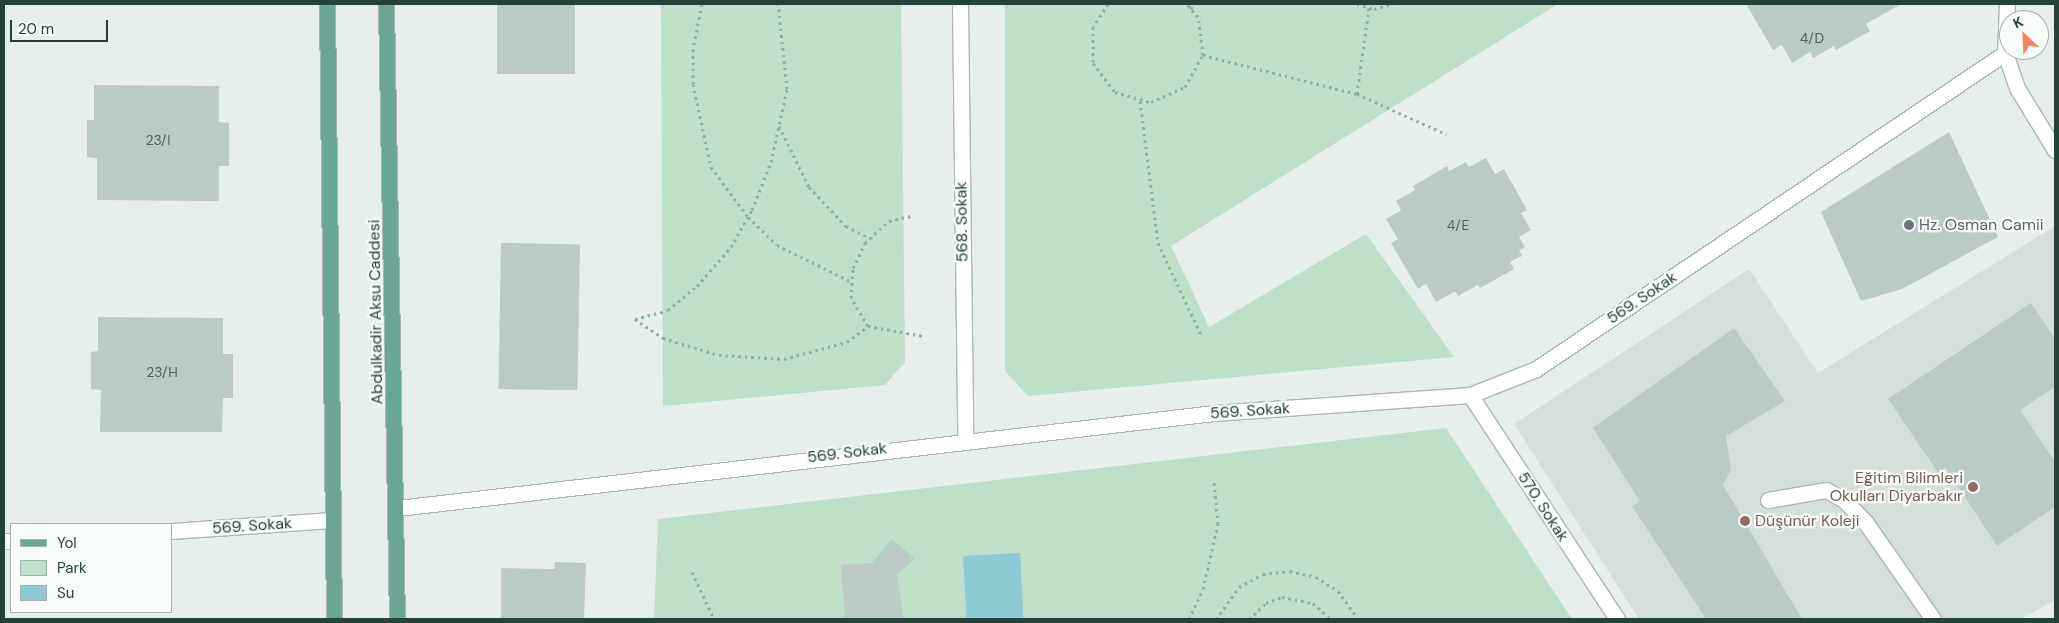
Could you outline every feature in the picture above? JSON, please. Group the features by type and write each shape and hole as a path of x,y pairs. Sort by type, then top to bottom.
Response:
{"main road":[{"path":"327,4 334,619"},
{"name":"Abdulkadir Aksu Caddesi","path":"386,4 398,508 397,619"}],"street":[{"name":"568. Sokak","path":"960,4 965,440"},
{"name":"569. Sokak","path":"398,508 965,440 1214,413 1470,395 1536,369 1999,57"},
{"path":"2007,60 2016,88 2055,150"},
{"name":"570. Sokak","path":"1470,395 1617,619"},
{"path":"1768,500 1826,490 1844,500 1866,524 1933,619"},
{"name":"569. Sokak","path":"172,531 332,520"}],"path":[{"path":"702,4 692,49 700,126 711,167 748,217 777,245 852,282"},
{"path":"778,4 787,89 772,162 748,217 731,247 697,286 668,310 635,319 663,338 719,355 784,360 848,342 868,326"},
{"path":"1108,4 1093,27 1093,63 1116,92 1140,101 1169,97 1185,88 1203,55 1203,36 1187,4"},
{"path":"1191,9 1194,4"},
{"path":"1357,4 1370,8 1392,4"},
{"path":"1357,94 1370,8"},
{"path":"1203,55 1357,94 1446,134"},
{"path":"1140,101 1158,243 1201,335"},
{"path":"779,126 809,187 846,226 870,238"},
{"path":"911,216 889,221 870,238 852,268 851,298 868,326 923,336"},
{"path":"1189,619 1203,589 1218,524 1214,482"},
{"path":"1216,619 1239,587 1263,574 1290,571 1316,577 1338,591 1358,619"},
{"path":"692,572 714,619"},
{"path":"1249,619 1266,603 1282,597 1313,603 1330,619"}],"shaded area":[{"name":"Düşünür Koleji","path":"2055,226 2055,600 2021,619 1639,619 1514,424 1749,269 1818,373"}],"green space":[{"path":"661,4 901,4 905,362 885,385 663,406"},
{"path":"1005,4 1558,4 1171,246 1209,327 1366,234 1454,357 1028,396 1005,371"},
{"path":"1446,428 1572,619 654,619 658,519"}],"water":[{"path":"1020,553 1023,619 966,619 963,556"}],"building":[{"path":"497,4 575,4 575,74 497,74"},
{"path":"1746,4 1901,4 1866,24 1870,31 1836,50 1834,46 1813,58 1810,52 1792,63 1782,45 1773,50"},
{"path":"94,85 219,86 219,122 229,123 229,166 219,166 219,201 97,200 97,158 87,157 87,120 94,120"},
{"name":"Hz. Osman Camii","path":"1949,132 1998,237 1902,289 1861,301 1821,212"},
{"path":"1486,158 1495,174 1504,169 1527,210 1521,213 1531,230 1519,237 1525,247 1519,250 1522,256 1510,262 1514,269 1480,288 1478,285 1458,296 1455,291 1436,302 1426,284 1418,289 1391,243 1398,239 1386,219 1401,210 1396,201 1415,190 1413,186 1447,166 1449,171 1466,162 1469,167"},
{"path":"501,243 580,244 577,390 498,389"},
{"path":"2031,303 2055,339 2055,387 2020,410 2055,462 2055,507 1997,546 1946,468 1939,474 1888,399"},
{"path":"98,317 223,318 223,354 233,354 233,398 223,398 222,432 100,432 101,390 91,389 91,352 98,351"},
{"path":"1734,328 1785,401 1726,436 1731,470 1723,485 1802,619 1706,619 1632,506 1640,501 1593,428"},
{"path":"892,539 915,559 897,575 904,619 845,619 841,565 872,563"},
{"path":"555,562 586,563 584,619 501,619 501,568 554,569"}],"place":[{"name":"Hz. Osman Camii","path":"1909,225"},
{"name":"Eğitim Bilimleri Okulları Diyarbakır","path":"1973,487"},
{"name":"Düşünür Koleji","path":"1745,521"}]}
